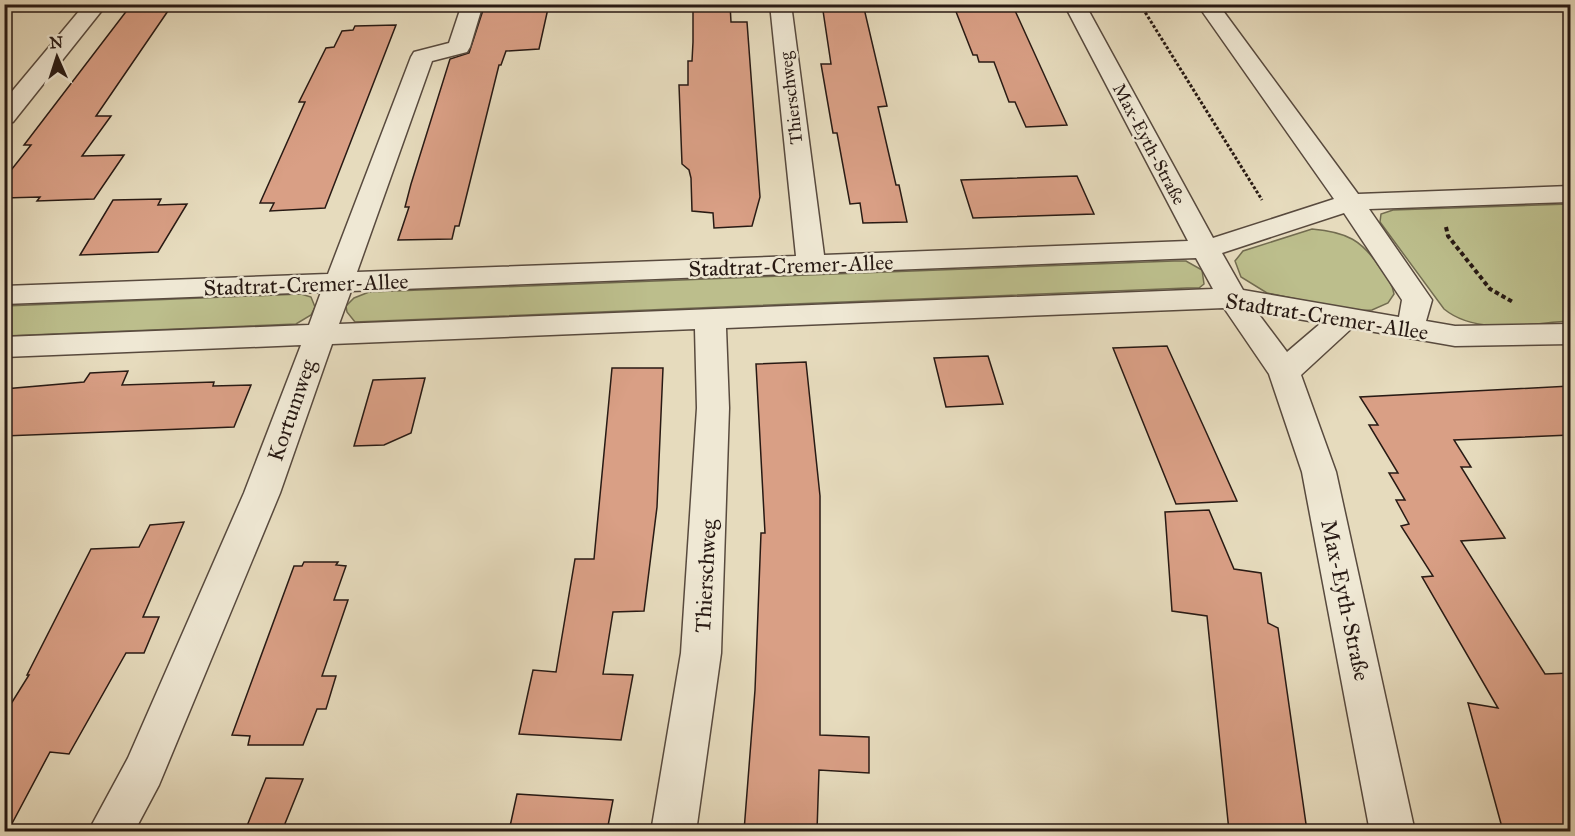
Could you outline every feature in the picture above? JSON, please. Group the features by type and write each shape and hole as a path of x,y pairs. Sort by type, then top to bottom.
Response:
{"street":[{"path":"4,117 97,4"},
{"name":"Kortumweg","path":"111,831 144,771 262,493 318,333 422,57 459,47 473,4"},
{"name":"Thierschweg","path":"780,4 811,264"},
{"name":"Max-Eyth-Straße","path":"1074,4 1232,298 1284,372 1319,472 1393,831"},
{"path":"1207,4 1350,202 1417,300 1414,317 1406,328"},
{"name":"Stadtrat-Cremer-Allee","path":"4,295 1205,249 1279,227 1350,202 1570,194"},
{"name":"Stadtrat-Cremer-Allee","path":"4,347 1232,298 1455,336 1570,334"},
{"path":"1284,372 1346,317"},
{"name":"Thierschweg","path":"673,831 701,653 713,408 710,318"}],"path":[{"path":"1140,4 1266,206"},
{"path":"1450,219 1445,229 1448,236 1474,270 1491,289 1505,299 1521,305"}],"green space":[{"path":"1570,204 1570,321 1504,326 1472,323 1457,317 1444,309 1380,222 1381,214 1393,210"},
{"path":"1312,229 1335,232 1360,244 1389,280 1394,294 1388,303 1372,310 1354,311 1267,293 1241,277 1235,261 1243,251"},
{"path":"1186,261 1202,270 1204,284 1199,288 355,322 347,312 346,306 354,298 369,292"},
{"path":"301,294 311,297 315,307 311,315 296,324 5,336 5,306"}],"building":[{"path":"485,4 549,4 539,49 506,51 499,65 459,226 455,226 452,239 398,240 409,207 405,207 411,184 450,59 469,53"},
{"path":"693,4 730,4 731,22 747,22 760,197 752,226 714,228 713,213 692,211 691,178 689,170 682,164 679,85 688,85 688,61 692,61"},
{"path":"822,4 863,4 887,106 878,107 907,222 863,223 860,203 850,204 837,133 833,133 821,64 831,64"},
{"path":"953,4 1012,4 1067,125 1026,127 1015,102 1009,102 994,62 979,62 977,55 973,55"},
{"path":"170,8 96,116 111,116 82,156 124,155 94,199 37,201 40,197 4,198 4,179 31,145 24,145 128,9"},
{"path":"396,25 325,208 270,211 274,203 260,203 305,102 299,102 326,48 334,47 342,31 353,30 355,26"},
{"path":"1077,176 1094,214 973,218 961,180"},
{"path":"161,199 158,205 187,204 158,252 80,255 113,200"},
{"path":"1167,346 1237,501 1176,504 1113,348"},
{"path":"988,356 1003,404 946,407 934,358"},
{"path":"806,362 820,496 820,735 869,737 869,773 819,770 817,831 744,831 755,690 761,533 765,533 756,364"},
{"path":"612,368 663,368 657,507 644,611 613,612 603,674 633,675 621,740 519,734 533,670 556,672 575,559 594,559"},
{"path":"128,371 122,385 214,382 213,386 251,385 234,427 4,436 4,389 84,382 90,373"},
{"path":"425,378 411,433 384,445 354,446 373,380"},
{"path":"1570,386 1570,435 1454,440 1471,467 1461,467 1505,538 1461,541 1545,674 1570,673 1570,831 1503,831 1468,703 1498,708 1422,577 1433,576 1401,526 1409,524 1396,500 1405,500 1389,473 1398,473 1369,425 1378,425 1360,397"},
{"path":"1209,510 1234,569 1261,573 1268,623 1278,628 1307,831 1229,831 1207,616 1172,611 1165,512"},
{"path":"184,522 143,617 159,617 144,653 126,653 69,754 50,752 8,831 4,831 4,715 29,675 27,675 91,549 139,547 150,525"},
{"path":"304,562 338,562 336,565 346,566 334,600 348,600 322,676 336,676 326,709 317,709 303,745 248,745 250,736 232,735 294,566 302,566"},
{"path":"266,778 303,779 282,831 245,831"},
{"path":"517,794 613,800 607,831 509,831"}]}
